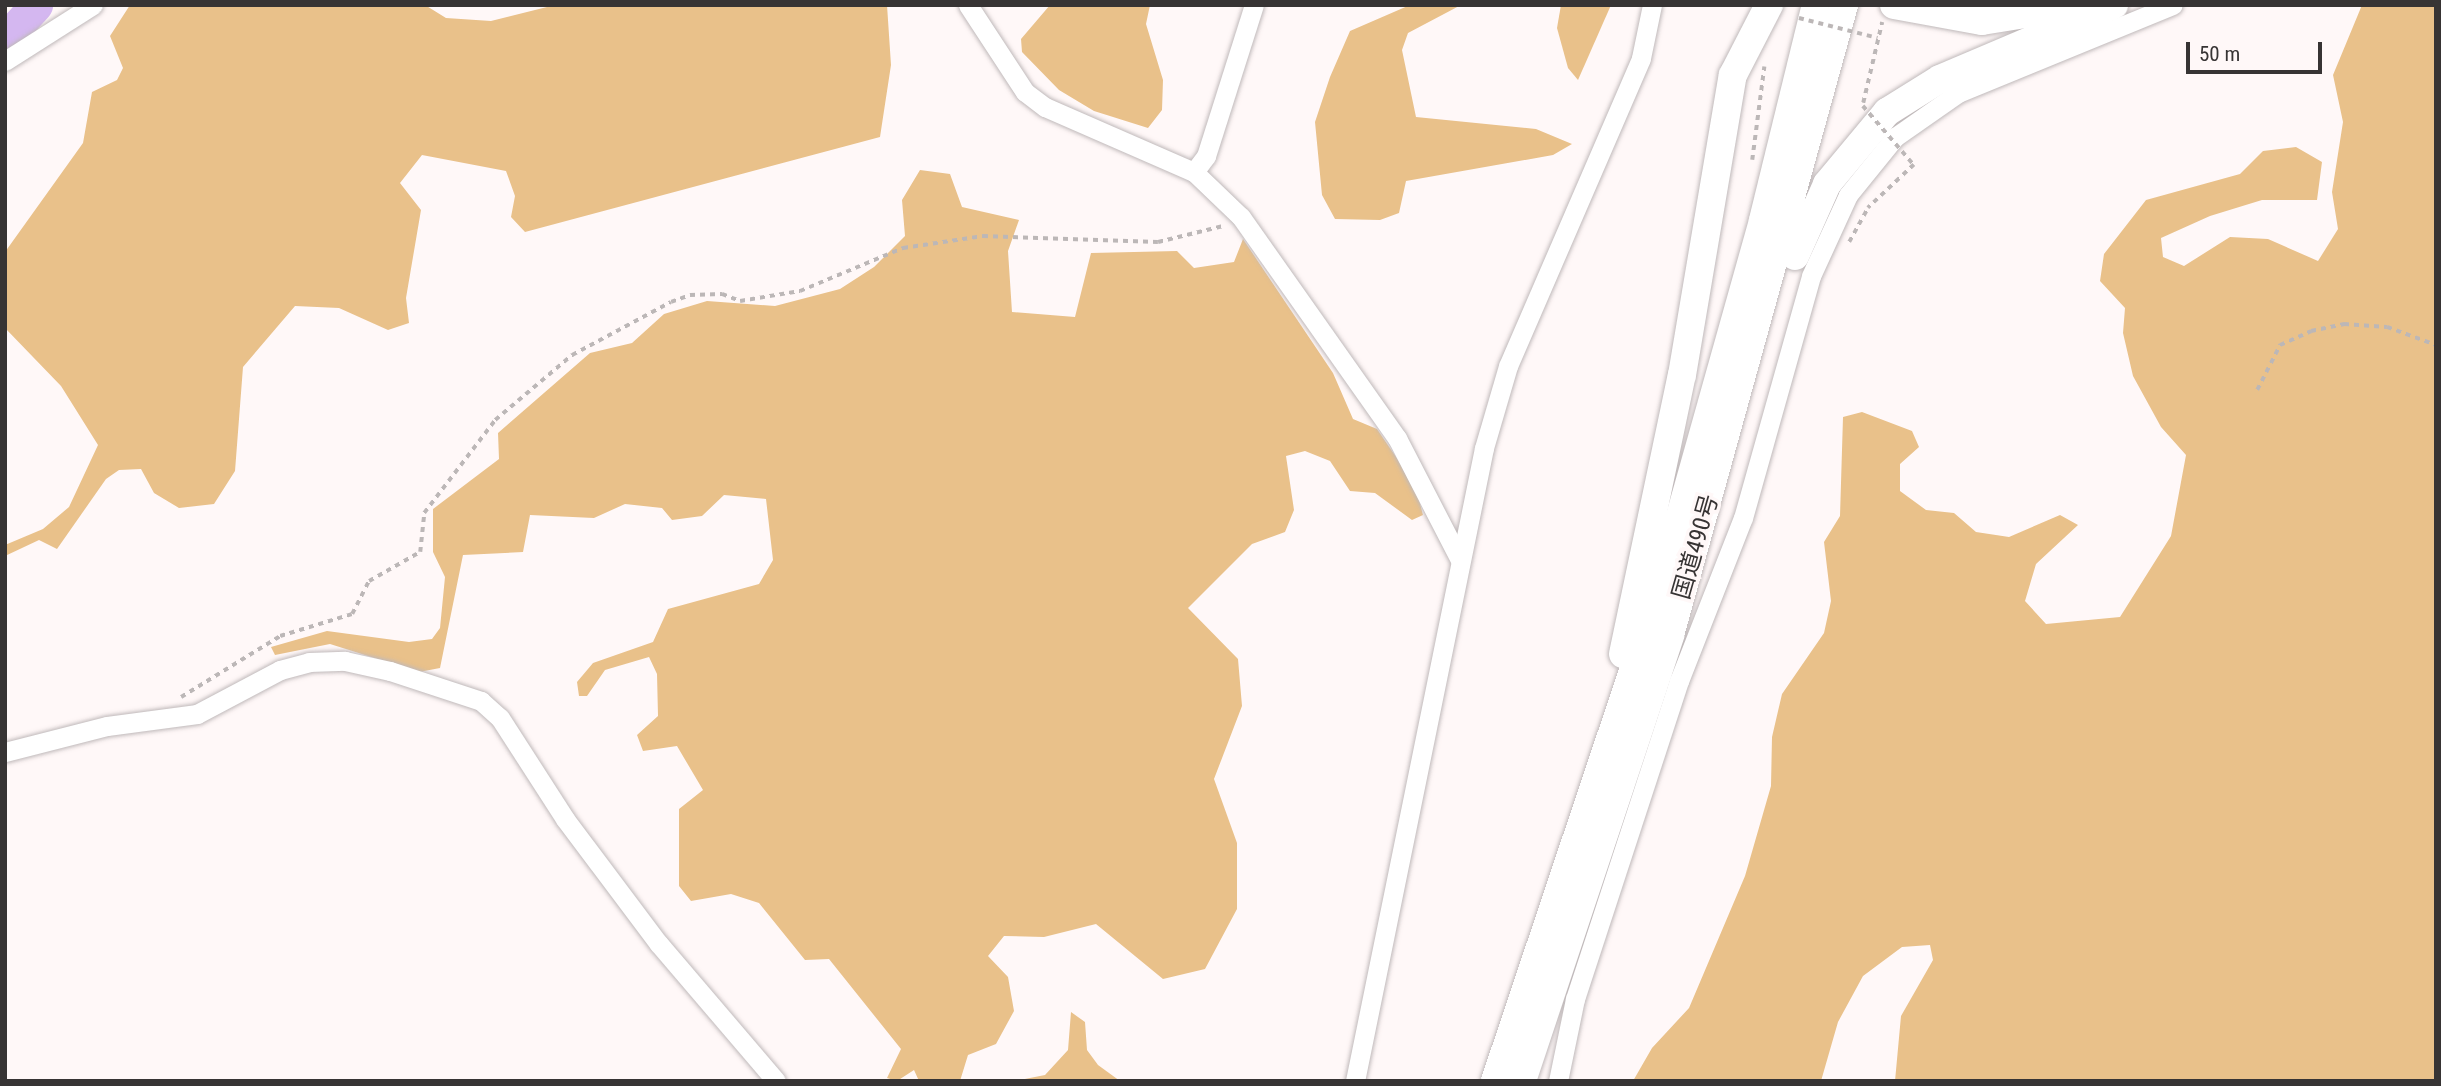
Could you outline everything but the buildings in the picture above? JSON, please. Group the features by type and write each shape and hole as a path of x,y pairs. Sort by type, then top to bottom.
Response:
{"highway":[{"name":"国道490号","path":"1522,1081 1620,794 1747,370 1844,5"},
{"path":"1889,11 1982,20 2078,5"},
{"path":"1747,370 1827,184 1887,112 1940,79 2114,5"},
{"name":"国道490号","path":"1496,1081 1590,811 1711,412 1808,12"},
{"path":"1590,811 1682,375 1733,75 1772,13"}],"street":[{"path":"5,61 93,5"},
{"path":"968,5 992,50 1045,107 1194,172 1241,217 1397,438 1460,560"},
{"path":"1194,172 1206,156 1254,5"},
{"path":"1355,1081 1460,560 1508,366 1622,107 1652,5"},
{"path":"1558,1081 1575,999 1679,681 1743,518 1811,276 1848,195 1895,137 1958,93 2173,5"},
{"path":"5,752 107,726 198,714 280,670 309,662 379,668 481,701 500,718 565,819 659,944 775,1081"}],"path":[{"path":"1844,251 1868,208 1914,165 1863,106 1878,38 1889,11"},
{"path":"1772,13 1808,12 1878,38"},
{"path":"1752,166 1766,55"},
{"path":"177,699 280,636 352,614 369,581 420,552 424,513 495,420 572,355 671,302 690,295 722,294 740,301 800,291 902,248 1019,234 1079,243 1158,242 1241,217"},
{"path":"2257,390 2280,345 2311,331 2344,324 2387,327 2436,345"}],"shaded area":[{"path":"130,5 425,5 446,18 491,21 555,5 887,5 891,65 880,137 525,232 511,217 515,196 506,171 422,155 400,183 421,210 406,298 409,323 388,330 339,308 295,306 243,367 235,471 214,504 179,508 154,493 141,469 119,470 106,479 57,549 39,540 5,556 5,545 43,529 69,507 98,445 61,386 5,328 5,252 83,143 92,92 117,80 123,68 110,36"},
{"path":"1050,5 1150,5 1146,24 1163,80 1162,110 1148,128 1094,111 1059,90 1022,52 1021,39"},
{"path":"1410,5 1461,5 1408,33 1402,50 1416,117 1536,129 1572,144 1553,155 1406,181 1399,213 1380,220 1335,219 1322,195 1315,122 1330,77 1350,31"},
{"path":"1561,5 1611,5 1578,80 1568,68 1557,28"},
{"path":"2362,5 2436,5 2436,1081 1895,1081 1901,1016 1933,960 1930,945 1902,947 1863,976 1838,1022 1821,1081 1633,1081 1652,1048 1689,1008 1745,876 1771,786 1772,737 1782,694 1824,633 1831,601 1824,542 1840,516 1843,417 1862,412 1912,431 1919,447 1900,464 1900,491 1926,510 1954,513 1976,532 2009,537 2060,515 2078,525 2036,564 2025,601 2046,624 2120,617 2171,536 2186,455 2161,427 2133,376 2123,333 2125,308 2100,281 2104,254 2146,200 2240,174 2263,151 2296,147 2322,162 2317,200 2262,200 2210,216 2161,238 2163,257 2184,266 2230,237 2268,239 2318,261 2338,229 2332,192 2343,122 2333,75"},
{"path":"920,170 950,174 962,207 1019,220 1008,251 1012,312 1075,317 1091,253 1177,251 1194,268 1234,262 1243,239 1333,373 1353,419 1377,429 1415,485 1423,515 1412,520 1375,493 1350,491 1330,461 1305,451 1286,456 1294,510 1285,532 1252,544 1188,608 1238,659 1242,706 1214,779 1237,843 1237,909 1205,969 1163,979 1096,924 1044,937 1004,936 988,956 1008,977 1014,1011 996,1044 968,1055 960,1081 919,1081 914,1070 897,1081 887,1078 901,1049 829,959 805,960 759,903 731,894 691,901 679,886 679,809 703,790 677,746 643,751 637,735 658,716 657,674 649,657 605,670 587,696 579,696 577,682 593,663 653,642 668,609 759,584 773,560 766,499 724,495 702,516 672,520 662,508 625,504 594,518 530,515 523,552 463,555 440,668 419,672 330,644 275,655 271,647 327,631 409,642 432,639 440,628 445,577 433,552 433,509 499,459 498,433 590,353 632,343 664,314 707,301 775,306 840,289 874,267 905,236 902,200"},
{"path":"1071,1012 1085,1022 1087,1050 1098,1065 1120,1081 1015,1081 1045,1075 1068,1050"}],"waterway":[{"path":"8,36 36,5"}]}
